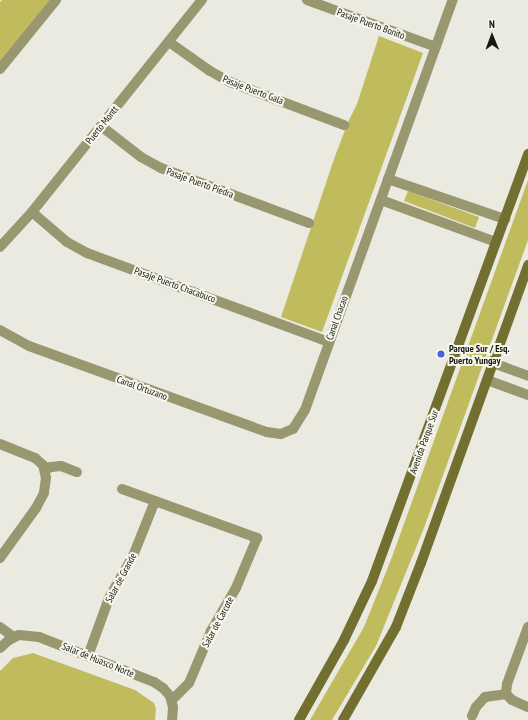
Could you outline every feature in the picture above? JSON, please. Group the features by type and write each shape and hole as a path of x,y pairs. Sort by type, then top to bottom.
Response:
{"street":[{"path":"0,69 56,0"},
{"name":"Puerto Montt","path":"0,247 32,212 202,0"},
{"name":"Pasaje Puerto Bonito","path":"307,0 436,47"},
{"name":"Canal Chacao","path":"287,432 293,429 301,418 452,0"},
{"name":"Pasaje Puerto Gala","path":"169,42 214,74 230,82 344,125"},
{"name":"Pasaje Puerto Piedra","path":"101,126 140,157 160,168 309,223"},
{"name":"Avenida Parque Sur","path":"299,720 344,640 372,581 528,154"},
{"path":"388,179 505,219"},
{"path":"381,200 496,242"},
{"name":"Pasaje Puerto Chacabuco","path":"32,212 67,242 87,252 328,342"},
{"path":"343,720 396,626 487,380 528,264"},
{"name":"Canal Ortuzano","path":"0,330 29,346 179,401 267,432 281,434 287,432"},
{"path":"493,363 528,376"},
{"path":"487,380 528,395"},
{"path":"0,444 35,458 45,470 45,487 41,500 0,558"},
{"path":"45,470 50,467 61,466 77,472"},
{"path":"122,489 155,501"},
{"name":"Salar de Carcote","path":"155,501 257,538 236,588 211,631 189,683 172,700"},
{"name":"Salar de Grande","path":"88,656 109,598 134,556 155,501"},
{"path":"0,627 14,637 0,648"},
{"path":"506,694 507,684 528,627"},
{"name":"Salar de Huasco Norte","path":"14,637 26,635 39,637 88,656 159,685 172,700"},
{"path":"506,694 512,700 528,707"},
{"path":"472,716 476,707 486,697 506,694"},
{"path":"172,700 172,720"}],"shaded area":[{"path":"2,0 51,0 0,63 0,2"},
{"path":"379,36 423,53 322,332 281,317 334,159 348,122 357,104"},
{"path":"528,180 528,240 424,528 376,646 332,720 310,720 364,627 392,557"},
{"path":"408,191 479,217 475,228 404,201"},
{"path":"33,653 135,690 154,703 156,709 155,720 0,720 0,671 13,658"}],"place":[{"name":"Parque Sur / Esq. Puerto Yungay","path":"441,354"}]}
